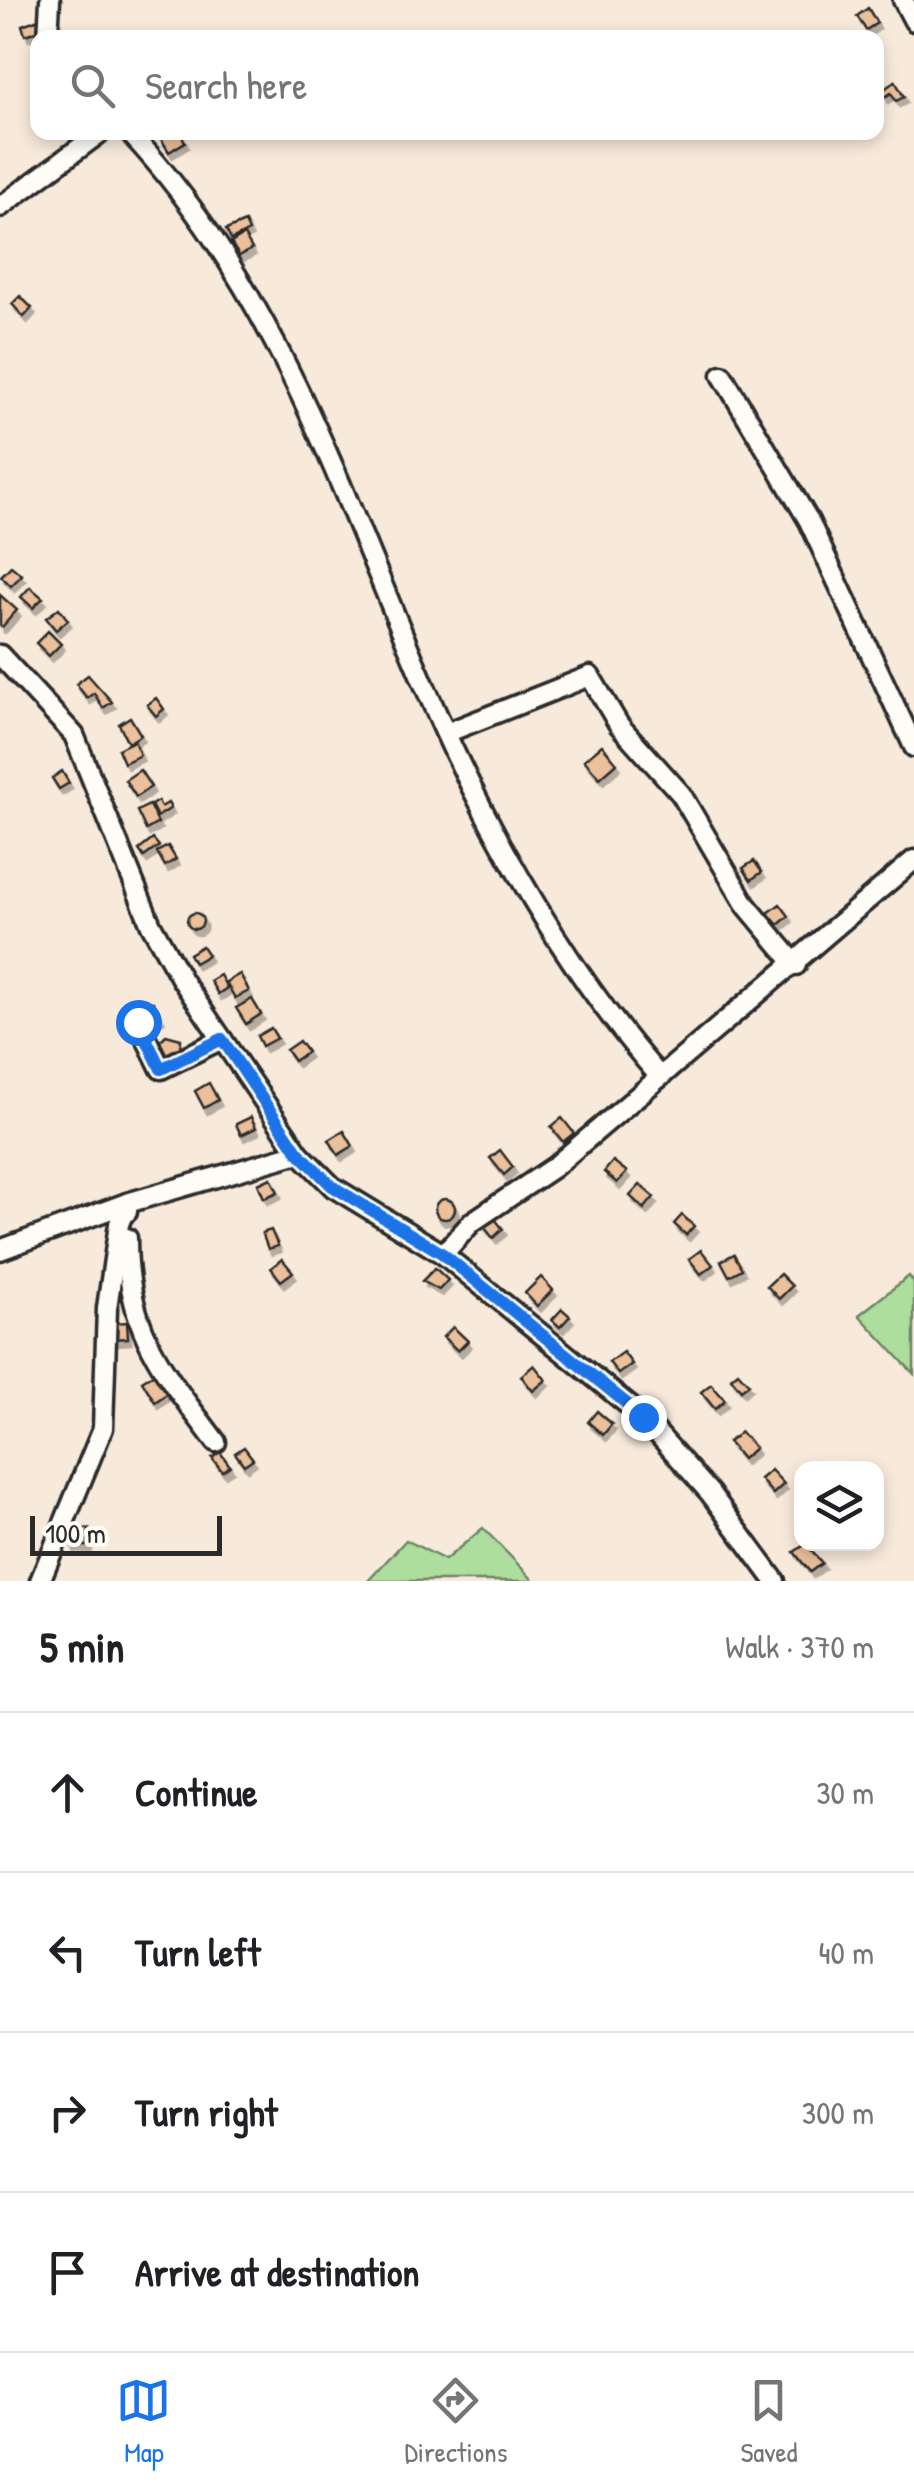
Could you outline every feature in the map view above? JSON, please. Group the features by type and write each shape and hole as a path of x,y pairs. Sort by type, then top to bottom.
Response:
{"street":[{"path":"48,30 50,0"},
{"path":"903,0 914,21"},
{"path":"0,207 90,140"},
{"path":"136,140 163,169 223,252 280,347 446,733 543,922 608,1017 660,1077"},
{"path":"722,375 809,521 914,747"},
{"path":"0,655 74,736 152,925 298,1152 332,1186 443,1254 643,1417 710,1494 775,1581"},
{"path":"446,733 590,676 619,725 681,794 746,905 796,965"},
{"path":"443,1254 472,1222 554,1168 796,965 914,860"},
{"path":"138,1022 161,1069 222,1039"},
{"path":"0,1250 127,1203 298,1152"},
{"path":"127,1203 127,1268 140,1330 216,1442"},
{"path":"40,1581 103,1428 107,1308 118,1224 127,1203"}],"green space":[{"path":"909,1276 914,1283 914,1374 859,1315"},
{"path":"483,1528 534,1581 368,1581 406,1540 445,1560"}],"building":[{"path":"868,8 877,23 866,30 857,16"},
{"path":"39,19 42,30 30,30 25,35 22,25"},
{"path":"895,81 904,97 896,101 891,93 885,97 884,89"},
{"path":"162,140 184,140 185,142 169,152"},
{"path":"245,222 249,231 231,240 226,230"},
{"path":"244,235 252,249 239,256 231,243"},
{"path":"20,296 32,308 24,317 12,304"},
{"path":"11,566 22,575 11,586 1,576"},
{"path":"30,587 43,598 33,608 21,597"},
{"path":"0,595 17,610 2,627 0,626"},
{"path":"59,608 68,620 56,630 46,618"},
{"path":"48,631 61,644 49,656 36,643"},
{"path":"88,675 112,702 103,708 94,693 87,698 76,684"},
{"path":"156,698 164,709 156,716 147,705"},
{"path":"130,717 141,735 128,743 119,724"},
{"path":"134,741 140,755 124,763 118,749"},
{"path":"602,745 617,763 600,778 584,760"},
{"path":"140,770 151,787 136,797 125,780"},
{"path":"62,771 69,783 59,789 52,778"},
{"path":"158,801 161,807 168,803 171,808 157,817 151,805"},
{"path":"149,805 158,823 146,830 137,811"},
{"path":"153,839 159,846 144,857 139,850"},
{"path":"168,846 176,859 165,866 157,852"},
{"path":"754,861 762,872 751,880 743,868"},
{"path":"780,904 789,916 778,925 768,913"},
{"path":"195,913 203,921 195,929 187,921"},
{"path":"202,946 208,955 194,963 189,954"},
{"path":"240,974 249,991 235,998 226,982"},
{"path":"220,975 227,988 218,994 210,981"},
{"path":"252,999 261,1014 246,1024 236,1008"},
{"path":"153,1002 161,1016 149,1023 141,1010"},
{"path":"271,1028 277,1038 262,1046 257,1036"},
{"path":"166,1035 181,1039 180,1054 164,1055 157,1044"},
{"path":"299,1041 307,1052 294,1061 286,1050"},
{"path":"209,1083 218,1100 204,1108 195,1091"},
{"path":"251,1117 256,1128 241,1135 236,1124"},
{"path":"562,1118 574,1133 563,1142 551,1127"},
{"path":"344,1131 353,1146 338,1155 329,1140"},
{"path":"500,1150 513,1167 504,1175 490,1158"},
{"path":"613,1161 627,1172 617,1183 604,1172"},
{"path":"271,1178 278,1192 264,1198 258,1184"},
{"path":"640,1185 654,1197 644,1209 630,1196"},
{"path":"441,1199 449,1199 455,1209 449,1219 441,1219 435,1213 435,1205"},
{"path":"491,1214 503,1229 493,1238 481,1223"},
{"path":"682,1215 694,1226 686,1235 674,1224"},
{"path":"271,1230 278,1246 268,1249 262,1233"},
{"path":"701,1250 713,1265 701,1274 689,1259"},
{"path":"734,1254 742,1269 729,1276 721,1261"},
{"path":"282,1259 293,1272 281,1281 271,1268"},
{"path":"435,1268 448,1280 439,1290 422,1281"},
{"path":"780,1274 792,1286 779,1299 767,1286"},
{"path":"541,1277 553,1290 537,1306 525,1293"},
{"path":"562,1309 570,1316 560,1327 552,1320"},
{"path":"127,1322 128,1338 114,1339 113,1323"},
{"path":"453,1327 468,1341 458,1351 443,1337"},
{"path":"623,1352 632,1364 618,1374 609,1362"},
{"path":"534,1365 546,1380 533,1391 521,1376"},
{"path":"156,1372 168,1393 155,1402 142,1381"},
{"path":"738,1372 749,1384 741,1390 731,1378"},
{"path":"711,1384 725,1400 715,1409 701,1392"},
{"path":"597,1411 612,1424 603,1435 588,1422"},
{"path":"741,1432 755,1448 742,1459 728,1442"},
{"path":"244,1447 253,1459 244,1465 235,1453"},
{"path":"220,1452 230,1466 222,1471 212,1458"},
{"path":"771,1470 784,1484 773,1494 760,1479"},
{"path":"71,1528 89,1529 88,1546 70,1546"},
{"path":"812,1551 822,1563 810,1572 794,1552"}],"route":[{"path":"138,1022 161,1069 222,1039 298,1152 332,1186 443,1254 643,1417"}]}
